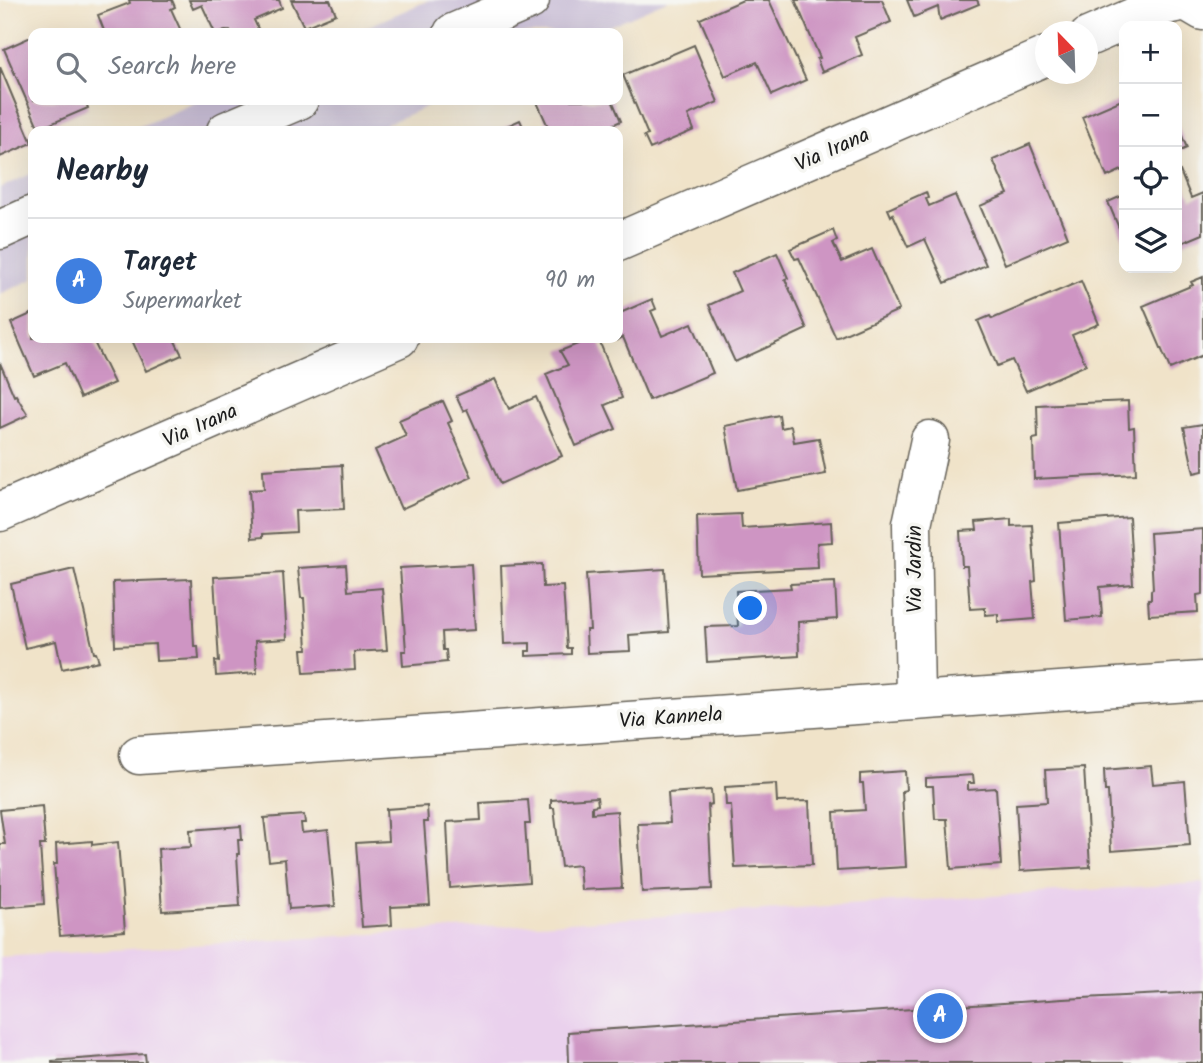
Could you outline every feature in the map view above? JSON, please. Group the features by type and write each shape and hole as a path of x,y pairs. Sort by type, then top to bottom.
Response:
{"street":[{"path":"465,28 530,0"},
{"path":"1098,32 1157,7 1186,1 1203,11"},
{"name":"Via Irana","path":"623,240 1035,60"},
{"path":"238,126 287,105"},
{"path":"0,230 28,217"},
{"name":"Via Irana","path":"0,512 388,343"},
{"name":"Via Jardin","path":"915,699 912,524 930,440"},
{"name":"Via Kannela","path":"139,755 1203,681"}],"shaded area":[{"path":"429,0 669,0 605,28 365,28"},
{"path":"189,105 430,105 382,126 141,126"},
{"path":"28,175 28,281 0,294 0,188"},
{"path":"1203,883 1203,1063 0,1063 0,957"}],"building":[{"path":"129,0 172,0 175,7 171,9 180,28 103,28 98,15 130,3"},
{"path":"189,0 279,0 282,8 254,20 258,28 213,28 202,5 193,9"},
{"path":"291,0 330,0 336,14 304,27"},
{"path":"743,0 769,0 806,80 772,95 757,62 725,76 700,19"},
{"path":"795,0 882,0 891,22 855,37 862,55 822,72 817,59 820,58"},
{"path":"907,0 977,0 979,4 940,20 938,7 914,17"},
{"path":"28,38 28,104 4,49"},
{"path":"694,45 718,102 688,115 694,130 650,149 644,136 648,135 623,75"},
{"path":"0,67 28,134 28,145 0,157"},
{"path":"1119,101 1119,171 1107,177 1082,117"},
{"path":"28,105 87,105 88,108 46,126 38,126"},
{"path":"538,105 614,105 621,121 610,126 548,126"},
{"path":"520,120 523,126 507,126"},
{"path":"1182,136 1187,148 1182,150"},
{"path":"1030,144 1068,237 1005,264 980,206 1008,194 993,160"},
{"path":"1182,176 1191,198 1203,193 1203,234 1182,243"},
{"path":"926,192 929,206 955,195 986,265 945,283 925,239 908,247 888,209"},
{"path":"1119,197 1119,228 1108,202"},
{"path":"833,230 837,241 833,243 842,262 872,249 899,310 836,338 799,258 795,259 790,249"},
{"path":"777,253 788,278 785,279 807,329 735,362 709,305 740,291 732,273"},
{"path":"1203,277 1203,355 1170,369 1143,306 1193,285 1191,282"},
{"path":"1081,281 1099,324 1072,335 1086,365 1026,391 1012,360 997,366 978,321 990,316 992,319"},
{"path":"652,299 656,309 651,311 662,336 692,323 713,373 649,400 623,337 623,312"},
{"path":"28,315 28,343 94,343 114,383 80,398 65,363 34,376 11,323"},
{"path":"133,343 176,343 182,355 146,371"},
{"path":"580,343 600,343 622,398 605,405 616,429 576,446 546,374 568,365 560,351"},
{"path":"0,363 14,396 16,395 28,415 0,428"},
{"path":"495,379 509,409 536,397 562,456 500,484 467,409 463,411 456,396"},
{"path":"443,401 452,421 448,423 472,477 401,509 375,450 406,436 399,420"},
{"path":"1128,401 1129,428 1134,427 1136,474 1034,479 1033,439 1038,438 1037,405"},
{"path":"779,415 781,428 791,426 794,442 819,438 826,474 737,490 725,426"},
{"path":"1203,424 1203,471 1194,473 1184,427"},
{"path":"342,465 344,509 295,511 296,532 263,534 263,537 252,538 249,490 264,489 263,470"},
{"path":"741,514 742,528 831,522 832,542 817,543 818,568 699,574 697,516"},
{"path":"1129,517 1133,584 1100,587 1102,617 1066,620 1059,523"},
{"path":"1011,519 1011,526 1032,525 1036,581 1032,582 1035,619 998,622 998,614 985,615 985,608 970,609 967,566 962,566 960,531 977,530 976,522"},
{"path":"1203,529 1203,594 1197,595 1198,612 1149,615 1148,599 1151,599 1153,589 1150,533"},
{"path":"471,564 475,630 442,632 447,662 403,666 402,651 406,651 400,568"},
{"path":"542,564 543,587 563,586 567,648 571,648 571,654 526,656 526,651 530,651 530,643 504,644 501,566"},
{"path":"346,565 348,591 382,588 387,650 354,652 355,670 304,673 302,649 307,649 304,598 301,598 298,568"},
{"path":"74,569 94,653 99,661 62,669 56,641 25,648 11,584"},
{"path":"665,569 669,632 629,635 630,651 587,653 586,630 590,630 586,574"},
{"path":"283,573 287,639 255,641 257,673 216,676 215,661 219,662 214,577"},
{"path":"191,579 194,646 198,646 199,659 156,661 155,644 115,646 113,582"},
{"path":"835,582 837,619 798,622 799,656 707,662 705,627 738,626 736,591"},
{"path":"1151,766 1153,784 1185,781 1190,845 1111,851 1108,791 1105,791 1104,770"},
{"path":"1084,768 1090,867 1020,871 1016,804 1047,802 1045,770"},
{"path":"905,771 906,790 902,791 906,867 837,871 834,812 865,810 860,774"},
{"path":"973,775 974,783 968,783 968,790 996,788 1001,865 951,869 947,819 935,819 933,786 926,786 926,778"},
{"path":"776,784 777,802 809,801 812,865 735,868 731,805 726,805 725,787"},
{"path":"711,790 712,804 708,805 712,889 642,892 638,824 670,823 668,793"},
{"path":"597,797 598,805 592,806 592,813 617,811 622,888 581,890 579,865 561,867 551,800"},
{"path":"528,800 530,824 525,824 529,882 450,888 447,822 481,820 480,803"},
{"path":"42,806 45,845 40,845 44,904 0,908 0,844 5,844 0,810"},
{"path":"427,806 428,822 424,822 430,905 391,907 392,925 362,927 356,843 388,841 386,809"},
{"path":"304,815 302,833 328,830 335,906 289,909 285,859 269,861 264,818"},
{"path":"241,826 242,840 238,840 237,854 240,906 162,911 158,849 191,847 190,830"},
{"path":"92,841 92,845 118,842 125,931 60,936 54,864 57,864 56,844"},
{"path":"1203,992 1203,1063 569,1063 568,1032"},
{"path":"145,1054 146,1063 52,1063 52,1061"}],"place":[{"name":"Target","path":"940,1016"}]}
